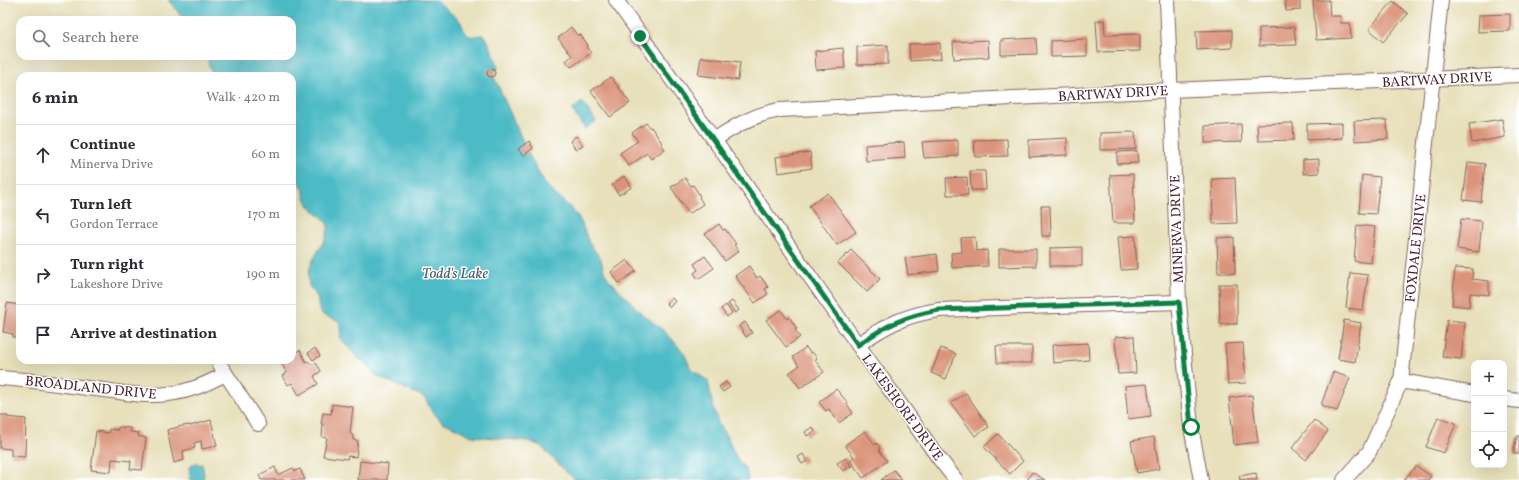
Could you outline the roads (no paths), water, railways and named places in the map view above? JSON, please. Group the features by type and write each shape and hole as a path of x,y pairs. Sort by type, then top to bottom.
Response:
{"street":[{"name":"LAKESHORE DRIVE","path":"616,0 858,345 956,480"},
{"name":"MINERVA DRIVE","path":"1167,0 1179,302 1191,427 1202,480"},
{"name":"FOXDALE DRIVE","path":"1344,480 1369,452 1401,381 1441,0"},
{"name":"BARTWAY DRIVE","path":"714,140 735,126 762,114 780,110 1170,90 1519,75"},
{"path":"858,345 899,320 922,313 939,310 1179,302"},
{"path":"220,364 258,424"},
{"name":"BROADLAND DRIVE","path":"0,378 124,393 155,395 167,394 200,386 225,374"},
{"path":"1401,381 1471,393"},
{"path":"1507,399 1519,401"}],"water":[{"name":"Todd's Lake","path":"168,0 436,0 460,21 468,35 482,35 486,37 498,67 492,75 530,157 544,182 552,192 572,209 581,222 589,243 601,259 604,272 608,278 642,314 671,338 684,353 691,369 708,381 713,407 719,425 727,437 736,457 746,470 748,480 576,480 541,446 529,441 472,436 441,421 431,410 426,400 422,396 376,376 340,338 340,323 321,313 317,297 309,285 308,276 310,267 328,232 328,225 324,219 309,206 305,198 303,188 296,178 296,72 212,72 207,60 296,60 296,16 182,16"},
{"path":"582,102 596,121 585,129 572,110"},
{"path":"198,463 199,465 202,464 204,474 203,480 189,480 189,467 192,466 192,464"}]}
